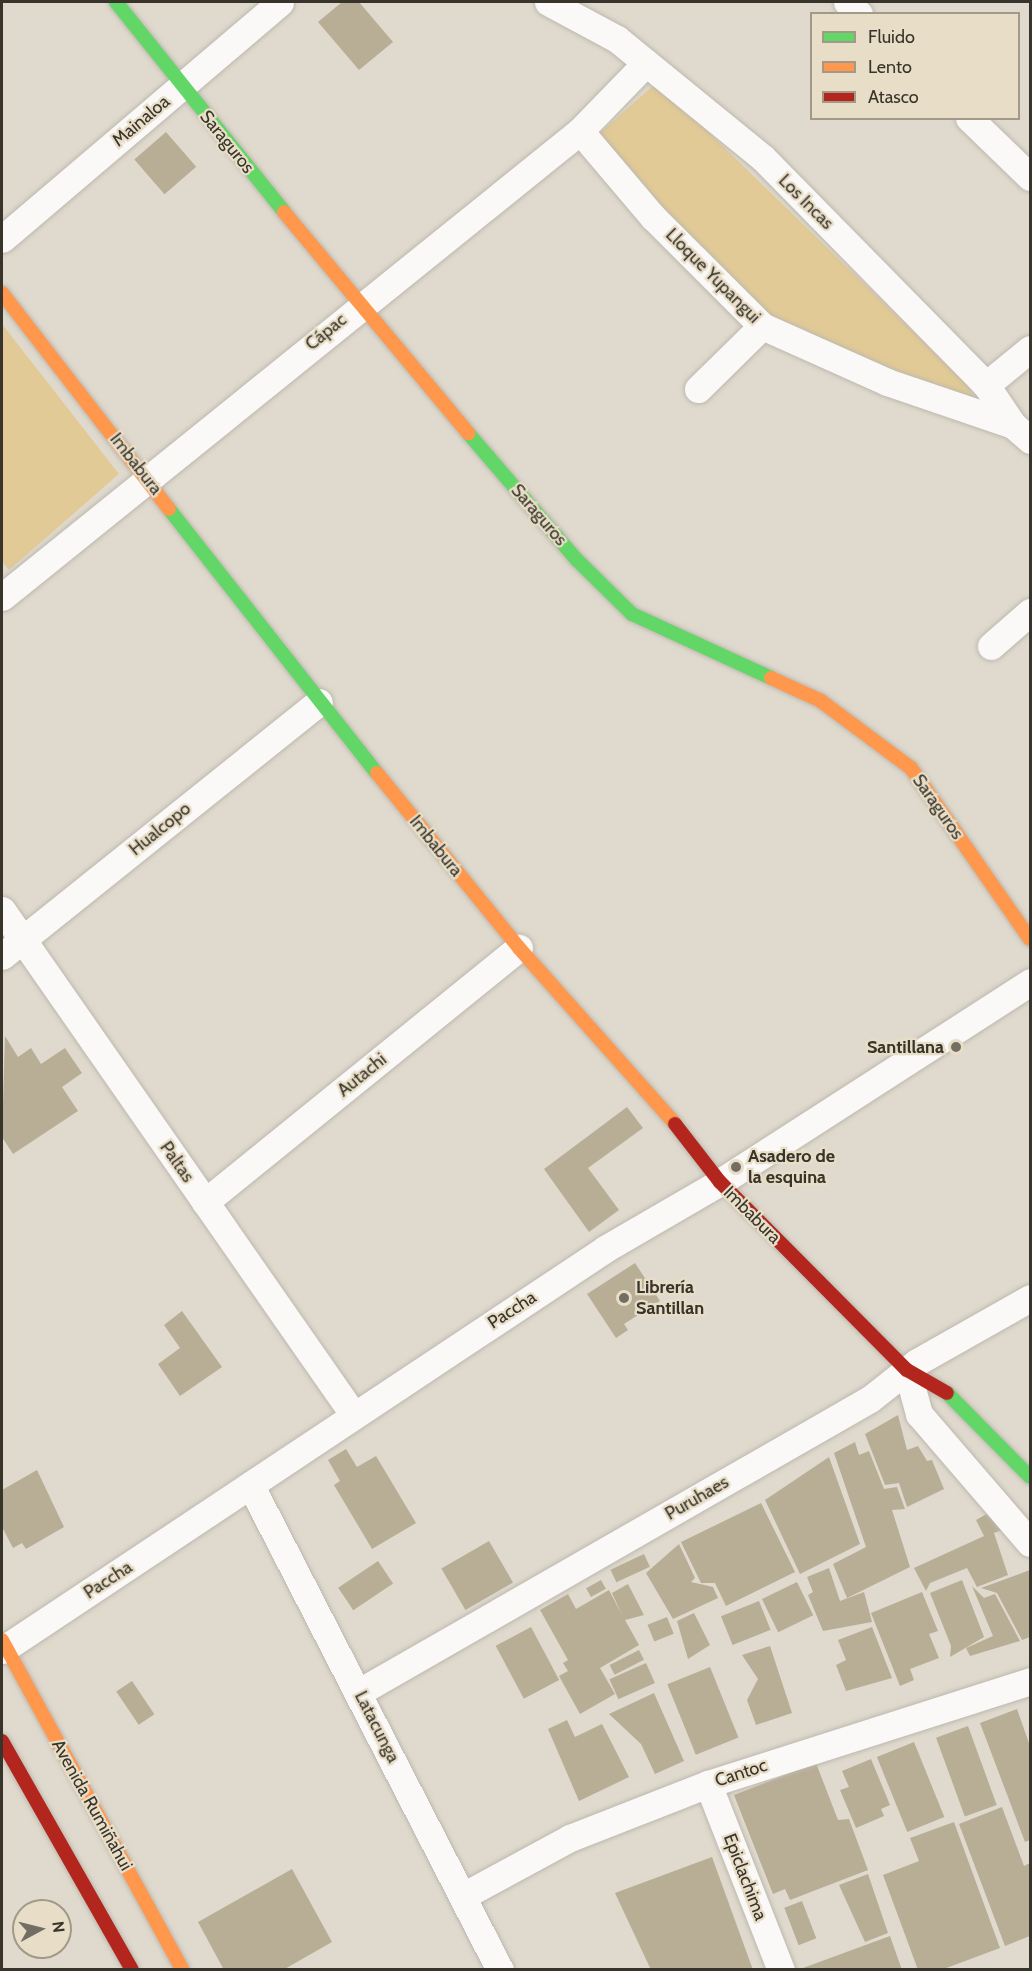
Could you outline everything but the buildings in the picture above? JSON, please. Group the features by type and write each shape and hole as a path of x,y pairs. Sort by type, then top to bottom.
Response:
{"street":[{"name":"Saraguros","path":"116,2 359,305 577,560 632,614 821,701 911,768 1030,939"},
{"name":"Mainaloa","path":"2,239 280,2"},
{"name":"Los Incas","path":"548,2 617,39 763,158 986,385 1022,432"},
{"name":"Cápac","path":"2,597 359,305 580,131 646,63"},
{"path":"971,120 1030,177"},
{"name":"Lloque Yupangui","path":"580,131 653,216 762,326 887,382 1022,432"},
{"name":"Imbabura","path":"2,293 319,702 519,948 700,1153 720,1182 907,1370 946,1392 1030,1477"},
{"path":"698,389 762,326"},
{"path":"986,385 1030,349"},
{"path":"991,646 1030,612"},
{"name":"Hualcopo","path":"12,948 319,702"},
{"name":"Paltas","path":"2,910 12,948 205,1202 353,1414"},
{"name":"Autachi","path":"205,1202 519,948"},
{"name":"Paccha","path":"3,1646 252,1486 353,1414 605,1249 720,1182 1030,982"},
{"name":"Puruhaes","path":"359,1692 870,1399 907,1370 1030,1298"},
{"name":"Imbabura","path":"907,1370 919,1414 1030,1543"},
{"name":"Latacunga","path":"252,1486 500,1970"},
{"name":"Avenida Rumiñahui","path":"3,1646 183,1970"},
{"name":"Cantoc","path":"463,1896 570,1838 708,1784 1030,1682"},
{"path":"2,1741 132,1970"},
{"name":"Epiclachima","path":"708,1784 781,1970"}],"shaded area":[{"path":"657,82 968,385 987,428 766,343 580,151"},
{"path":"2,324 119,474 9,570 2,561"}],"traffic: fast":[{"path":"116,2 284,212"},
{"path":"468,433 577,560 632,614 771,678"},
{"path":"169,509 377,773"},
{"path":"947,1393 1030,1477"}],"traffic: slow":[{"path":"284,212 468,433"},
{"path":"2,293 169,509"},
{"path":"771,678 821,701 911,768 1030,939"},
{"path":"377,773 519,948 675,1124"},
{"path":"2,1640 183,1970"}],"traffic: jam":[{"path":"675,1124 720,1182 907,1370 947,1393"},
{"path":"2,1741 132,1970"}],"place":[{"name":"Santillana","path":"956,1047"},
{"name":"Asadero de la esquina","path":"736,1167"},
{"name":"Librería Santillan","path":"624,1298"}]}
